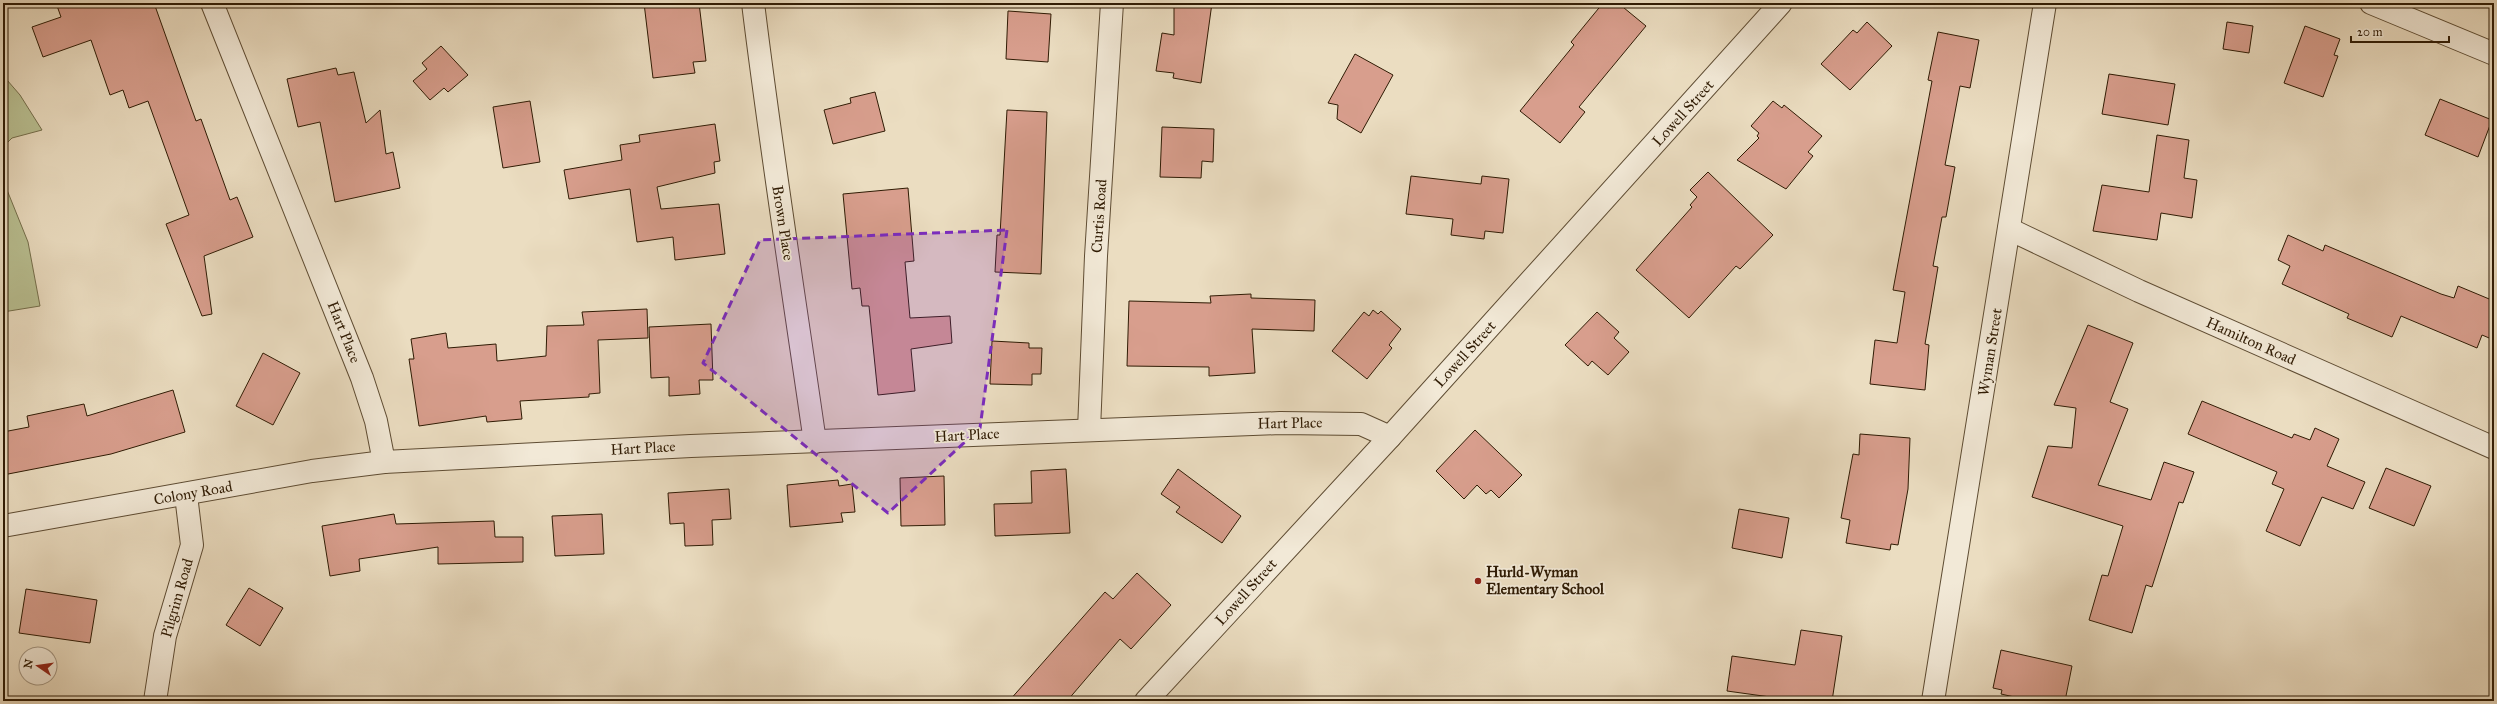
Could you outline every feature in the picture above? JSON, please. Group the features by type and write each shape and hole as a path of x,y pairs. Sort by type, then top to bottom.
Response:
{"street":[{"name":"Hart Place","path":"212,3 362,378 376,421 384,462 691,446 1280,423 1349,423 1367,426 1390,437"},
{"name":"Brown Place","path":"753,3 770,140 801,339 815,442"},
{"name":"Curtis Road","path":"1090,430 1096,256 1112,3"},
{"name":"Lowell Street","path":"1146,701 1390,437 1781,3"},
{"name":"Wyman Street","path":"1933,701 2045,3"},
{"path":"2371,3 2494,54"},
{"name":"Hamilton Road","path":"2009,229 2139,291 2494,448"},
{"name":"Colony Road","path":"3,526 312,472 384,462"},
{"name":"Pilgrim Road","path":"155,701 165,636 192,545 186,495"}],"highlighted area":[{"path":"1007,230 980,428 888,513 703,363 760,240"}],"green space":[{"path":"7,80 20,95 42,130 12,138 3,147 3,81"},
{"path":"3,170 5,185 28,242 40,306 3,312"}],"building":[{"path":"56,3 154,3 196,121 201,119 230,200 237,197 253,237 204,256 212,314 202,316 166,224 189,215 148,101 129,108 123,90 110,95 91,40 43,57 32,27 61,17"},
{"path":"644,3 699,3 706,61 693,62 695,73 653,78"},
{"path":"1174,3 1212,3 1201,83 1173,78 1174,73 1156,71 1162,33 1174,35"},
{"path":"1603,3 1618,3 1646,26 1579,107 1585,112 1560,143 1520,111 1574,45 1571,42"},
{"path":"1008,11 1051,14 1048,62 1006,59"},
{"path":"1867,22 1892,46 1850,90 1821,64 1853,30 1857,33"},
{"path":"2227,22 2253,26 2249,53 2223,49"},
{"path":"2305,26 2340,39 2334,55 2338,56 2323,97 2284,83"},
{"path":"1938,32 1979,40 1970,88 1960,86 1945,165 1955,167 1946,217 1942,217 1933,266 1938,267 1925,344 1929,345 1925,390 1870,384 1875,340 1897,343 1905,292 1893,290 1932,81 1928,80"},
{"path":"441,46 468,75 448,92 444,88 430,100 413,81 427,69 422,63"},
{"path":"1355,54 1393,75 1361,133 1337,119 1338,105 1328,103"},
{"path":"336,68 338,75 354,72 366,123 380,110 386,154 393,152 400,188 335,202 320,122 298,127 287,79"},
{"path":"2109,74 2175,84 2168,125 2102,114"},
{"path":"875,92 885,131 833,144 824,110 851,103 850,98"},
{"path":"2440,99 2492,120 2478,157 2425,135"},
{"path":"530,101 540,162 503,168 493,107"},
{"path":"1773,101 1782,108 1784,105 1822,136 1808,152 1813,156 1786,189 1737,160 1759,138 1757,136 1759,133 1751,126"},
{"path":"1007,110 1047,112 1041,274 995,272 997,235 1000,235"},
{"path":"715,124 720,161 714,162 715,173 657,187 661,209 719,204 725,254 675,260 673,237 637,242 630,189 569,199 564,170 622,160 620,145 640,142 639,135"},
{"path":"1162,127 1214,129 1213,162 1202,161 1201,178 1160,177"},
{"path":"2157,135 2189,140 2184,178 2197,180 2192,218 2161,213 2157,240 2093,231 2102,185 2149,192"},
{"path":"1708,172 1773,235 1740,269 1736,266 1689,318 1636,270 1692,207 1690,205 1697,197 1690,190"},
{"path":"1411,176 1481,184 1482,176 1509,179 1503,233 1485,231 1484,239 1451,235 1453,219 1406,214"},
{"path":"908,188 914,261 905,262 910,318 950,316 952,343 911,349 915,391 878,395 869,306 862,306 860,288 852,289 843,194"},
{"path":"2288,235 2323,251 2325,245 2441,294 2454,298 2458,286 2494,301 2494,340 2482,335 2477,348 2401,316 2392,337 2347,318 2349,314 2282,284 2290,266 2278,260"},
{"path":"1251,294 1251,298 1315,300 1314,331 1252,329 1255,373 1209,376 1209,367 1127,366 1129,301 1211,303 1210,296"},
{"path":"647,309 648,338 598,340 600,393 589,394 589,397 520,401 522,419 487,422 486,416 419,426 409,359 414,359 411,339 446,333 448,348 496,344 497,361 546,356 547,326 584,325 582,312"},
{"path":"1373,310 1378,314 1381,311 1401,329 1389,345 1392,348 1367,379 1332,351 1364,312 1369,316"},
{"path":"1597,312 1619,332 1614,338 1629,352 1608,375 1592,361 1588,366 1565,345"},
{"path":"711,324 713,380 699,380 700,394 669,396 669,377 651,378 649,327"},
{"path":"2088,325 2133,343 2110,402 2128,409 2098,485 2151,500 2164,462 2194,472 2183,503 2179,502 2152,587 2146,585 2132,633 2089,620 2102,575 2108,576 2123,526 2032,497 2048,446 2072,448 2076,408 2054,405"},
{"path":"992,341 1029,343 1029,348 1042,348 1041,374 1032,374 1032,385 990,384"},
{"path":"263,353 300,373 273,425 236,406"},
{"path":"173,390 185,432 111,454 3,475 3,432 29,427 27,416 84,404 87,416"},
{"path":"2202,401 2292,438 2294,434 2310,440 2315,428 2339,439 2327,466 2365,482 2353,509 2322,497 2300,546 2266,531 2284,489 2272,484 2277,472 2188,434"},
{"path":"1475,430 1522,475 1499,498 1491,490 1486,494 1477,485 1464,499 1436,471"},
{"path":"1860,434 1910,438 1908,489 1898,545 1891,544 1890,550 1846,543 1850,520 1841,518 1853,454 1859,455"},
{"path":"2386,468 2431,486 2414,526 2369,508"},
{"path":"1066,469 1070,533 995,536 994,504 1032,503 1031,471"},
{"path":"1178,469 1241,516 1222,543 1176,512 1180,507 1161,494"},
{"path":"944,476 945,525 901,526 900,478"},
{"path":"838,480 839,486 852,484 855,512 841,513 843,522 790,527 787,485"},
{"path":"729,489 731,519 712,520 713,545 685,546 684,523 670,524 668,493"},
{"path":"1739,509 1789,518 1782,558 1732,548"},
{"path":"394,514 396,524 494,521 495,537 523,537 523,562 438,564 438,547 359,559 360,571 330,576 322,526"},
{"path":"602,514 604,554 555,556 552,516"},
{"path":"1137,573 1171,605 1131,649 1120,639 1067,701 1009,701 1105,592 1113,599"},
{"path":"249,588 283,608 260,646 226,625"},
{"path":"26,589 97,600 90,643 19,633"},
{"path":"1801,630 1842,636 1832,701 1799,701 1727,691 1732,656 1795,665"},
{"path":"2001,650 2072,666 2065,701 2032,701 2001,694 2002,690 1993,688"}],"place":[{"name":"Hurld-Wyman Elementary School","path":"1478,581"}]}
